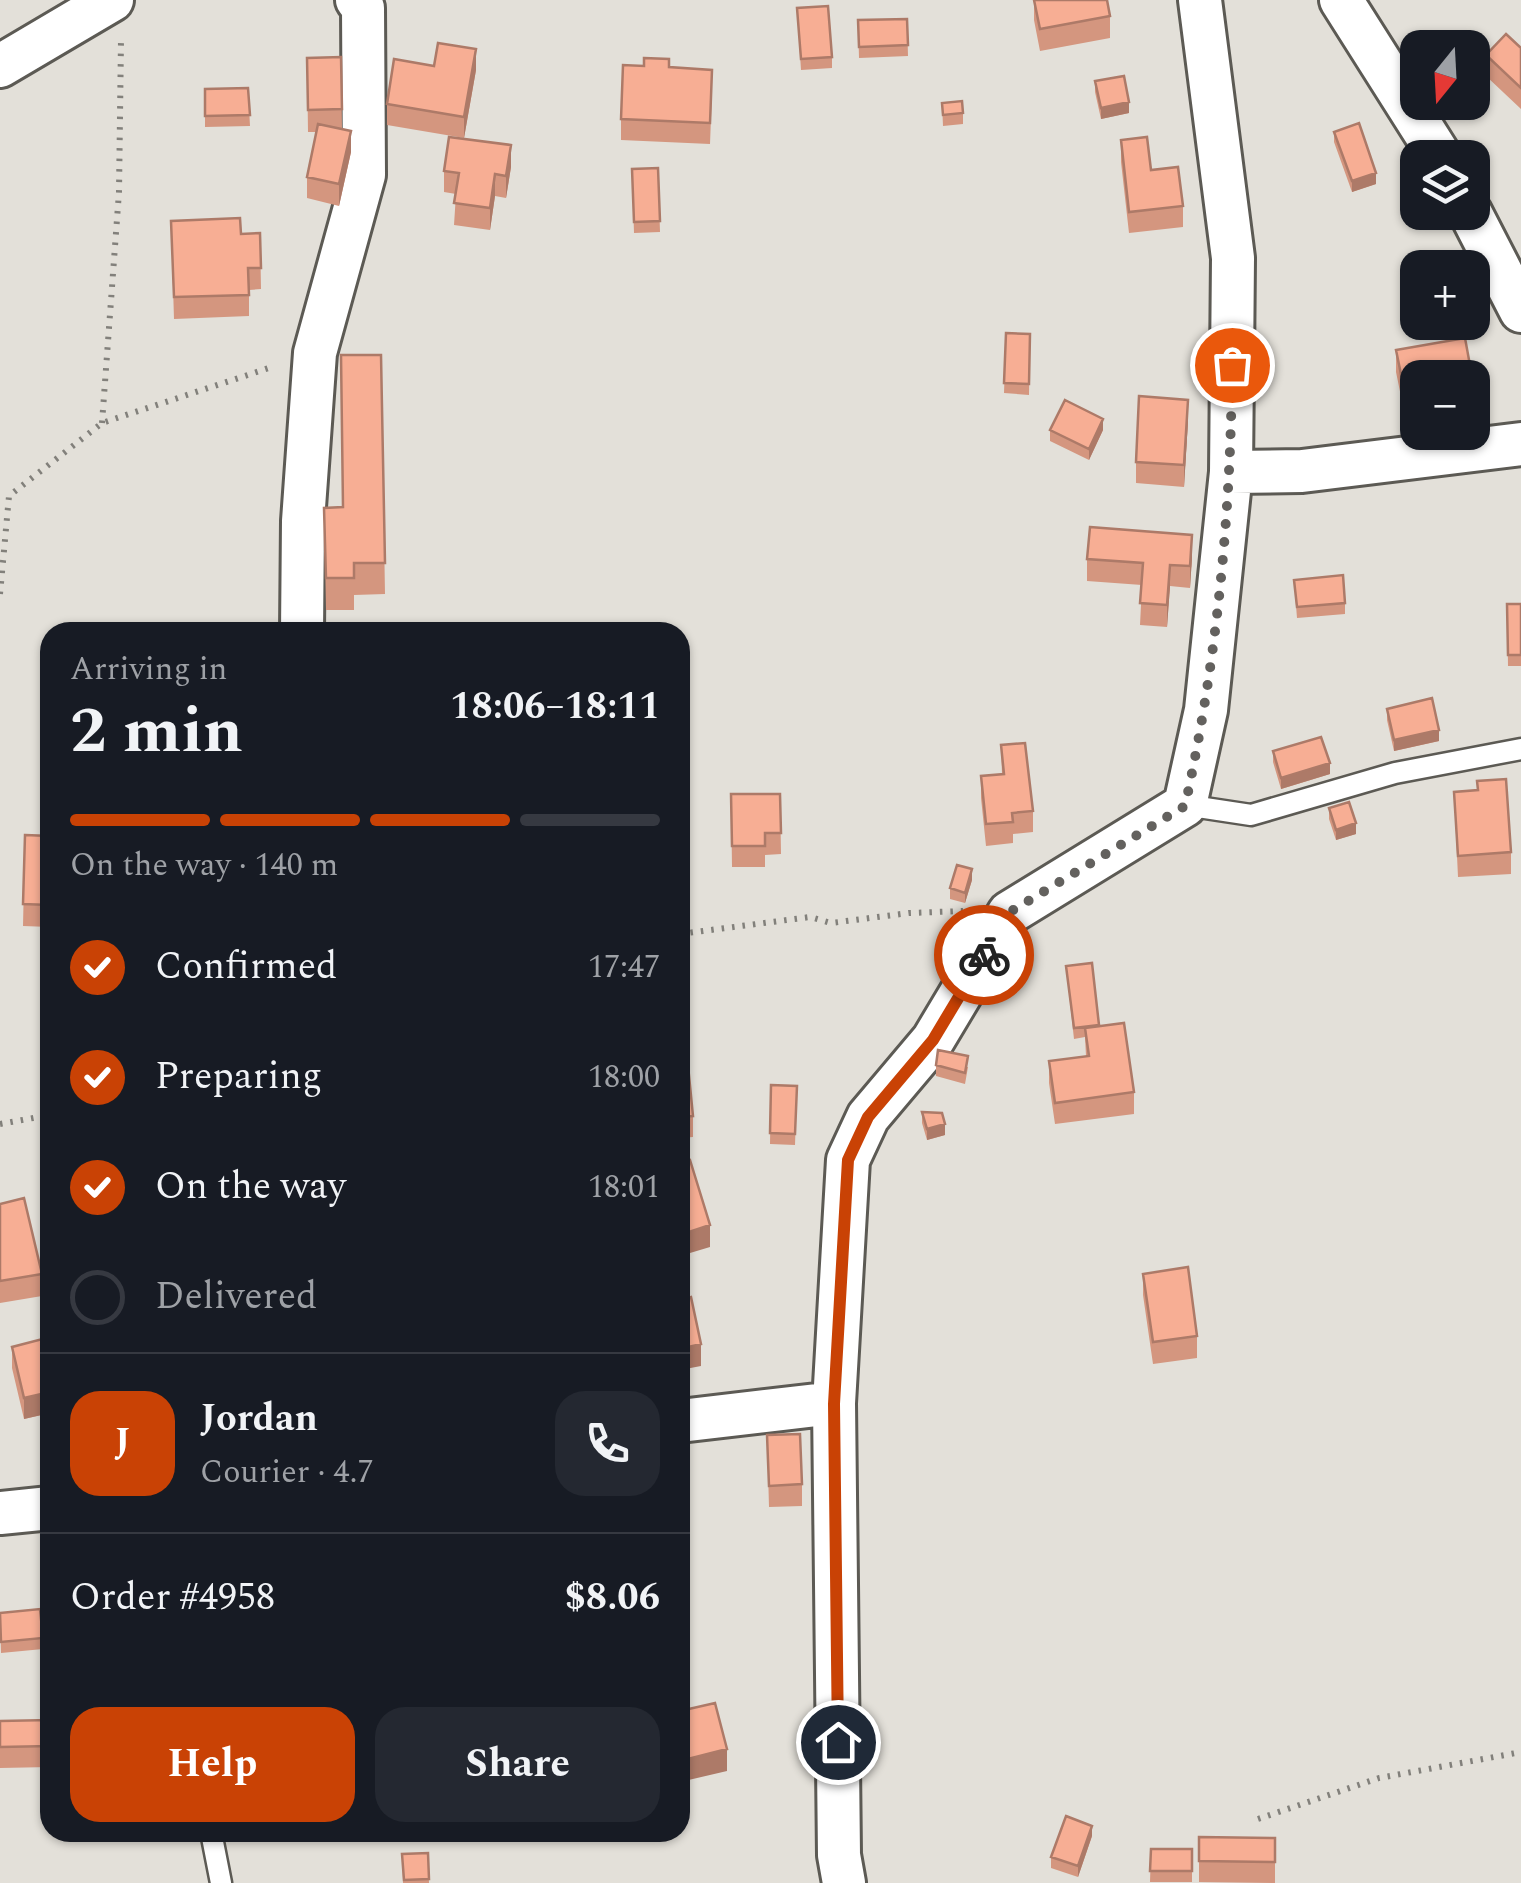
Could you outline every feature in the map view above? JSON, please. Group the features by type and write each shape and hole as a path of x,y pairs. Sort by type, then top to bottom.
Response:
{"street":[{"path":"302,622 303,521 316,353 364,175 363,8 357,0"},
{"path":"844,1883 840,1855 834,1404 848,1160 868,1117 933,1040 1010,912 1185,806 1206,710 1232,472 1233,258 1200,0"},
{"path":"1341,0 1430,140"},
{"path":"0,66 117,17"},
{"path":"1479,230 1521,311"},
{"path":"1232,472 1302,471 1521,444"},
{"path":"690,1420 834,1404"},
{"path":"0,1513 40,1509"}],"lane":[{"path":"1185,806 1251,816 1395,773 1521,749"},
{"path":"212,1842 221,1883"}],"path":[{"path":"102,423 119,192 117,17"},
{"path":"0,505 102,423 316,353"},
{"path":"0,594 10,496"},
{"path":"690,933 810,917 831,924 909,913 1010,912"},
{"path":"0,1124 40,1117"},
{"path":"1258,1819 1379,1778 1521,1755"}],"building":[{"path":"1034,0 1107,0 1110,16 1040,29"},
{"path":"828,6 832,57 801,59 797,8"},
{"path":"907,19 908,45 859,47 858,20"},
{"path":"1506,34 1521,48 1521,88 1490,59 1490,51"},
{"path":"438,43 476,49 464,117 387,104 394,59 434,66"},
{"path":"341,57 342,109 308,110 307,58"},
{"path":"644,58 669,59 669,67 712,70 710,123 621,119 623,65 644,66"},
{"path":"1124,76 1129,102 1101,108 1095,81"},
{"path":"248,88 250,115 205,116 205,89"},
{"path":"962,101 963,113 943,115 942,103"},
{"path":"1359,123 1376,173 1352,181 1334,132"},
{"path":"318,124 351,131 339,184 307,177"},
{"path":"449,137 511,145 506,176 495,174 490,208 454,203 459,173 444,171"},
{"path":"1147,137 1151,170 1178,167 1183,206 1129,212 1121,140"},
{"path":"658,168 660,221 634,222 632,169"},
{"path":"240,218 241,234 260,233 261,268 248,268 249,295 174,297 171,221"},
{"path":"1006,333 1030,334 1029,384 1004,383"},
{"path":"1465,340 1469,360 1400,360 1400,369 1396,350"},
{"path":"341,355 381,355 385,563 354,563 354,578 326,578 324,508 343,507"},
{"path":"1139,396 1188,400 1184,465 1136,462"},
{"path":"1065,400 1103,419 1089,449 1050,430"},
{"path":"1090,527 1192,535 1190,566 1170,565 1167,605 1140,603 1143,563 1087,559"},
{"path":"1343,575 1345,603 1297,607 1294,580"},
{"path":"1507,604 1521,604 1521,655 1508,655"},
{"path":"1432,698 1439,730 1394,740 1387,709"},
{"path":"1321,737 1330,763 1281,778 1273,751"},
{"path":"1025,743 1033,811 1012,813 1013,822 986,824 981,776 1004,774 1001,745"},
{"path":"1506,779 1511,852 1458,856 1454,792 1478,790 1477,781"},
{"path":"731,794 780,794 781,833 765,833 765,846 732,846"},
{"path":"1349,802 1356,823 1336,830 1329,808"},
{"path":"25,835 40,836 40,905 23,904"},
{"path":"957,865 972,869 965,893 950,888"},
{"path":"1092,963 1099,1025 1074,1028 1066,966"},
{"path":"1124,1023 1134,1092 1055,1103 1049,1061 1089,1056 1085,1028"},
{"path":"938,1050 968,1056 965,1073 936,1065"},
{"path":"771,1085 797,1086 795,1134 770,1133"},
{"path":"922,1112 942,1113 945,1124 927,1129"},
{"path":"690,1160 710,1225 690,1232"},
{"path":"24,1198 40,1274 0,1281 0,1204"},
{"path":"1188,1267 1197,1336 1153,1342 1143,1274"},
{"path":"690,1297 701,1344 690,1347"},
{"path":"40,1340 40,1394 24,1398 12,1347"},
{"path":"800,1434 802,1484 769,1486 767,1435"},
{"path":"40,1609 40,1638 1,1642 0,1613"},
{"path":"715,1703 727,1749 690,1758 690,1709"},
{"path":"40,1720 40,1746 0,1747 0,1721"},
{"path":"1066,1816 1092,1826 1078,1866 1051,1857"},
{"path":"1199,1837 1275,1838 1275,1862 1199,1861"},
{"path":"1151,1849 1192,1849 1192,1871 1150,1871"},
{"path":"428,1853 429,1879 404,1880 402,1854"}],"way so far":[{"path":"984,955 1010,912 1185,806 1206,710 1232,472 1232,365"}],"route":[{"path":"838,1742 834,1404 848,1160 868,1117 933,1040 984,955"}]}
